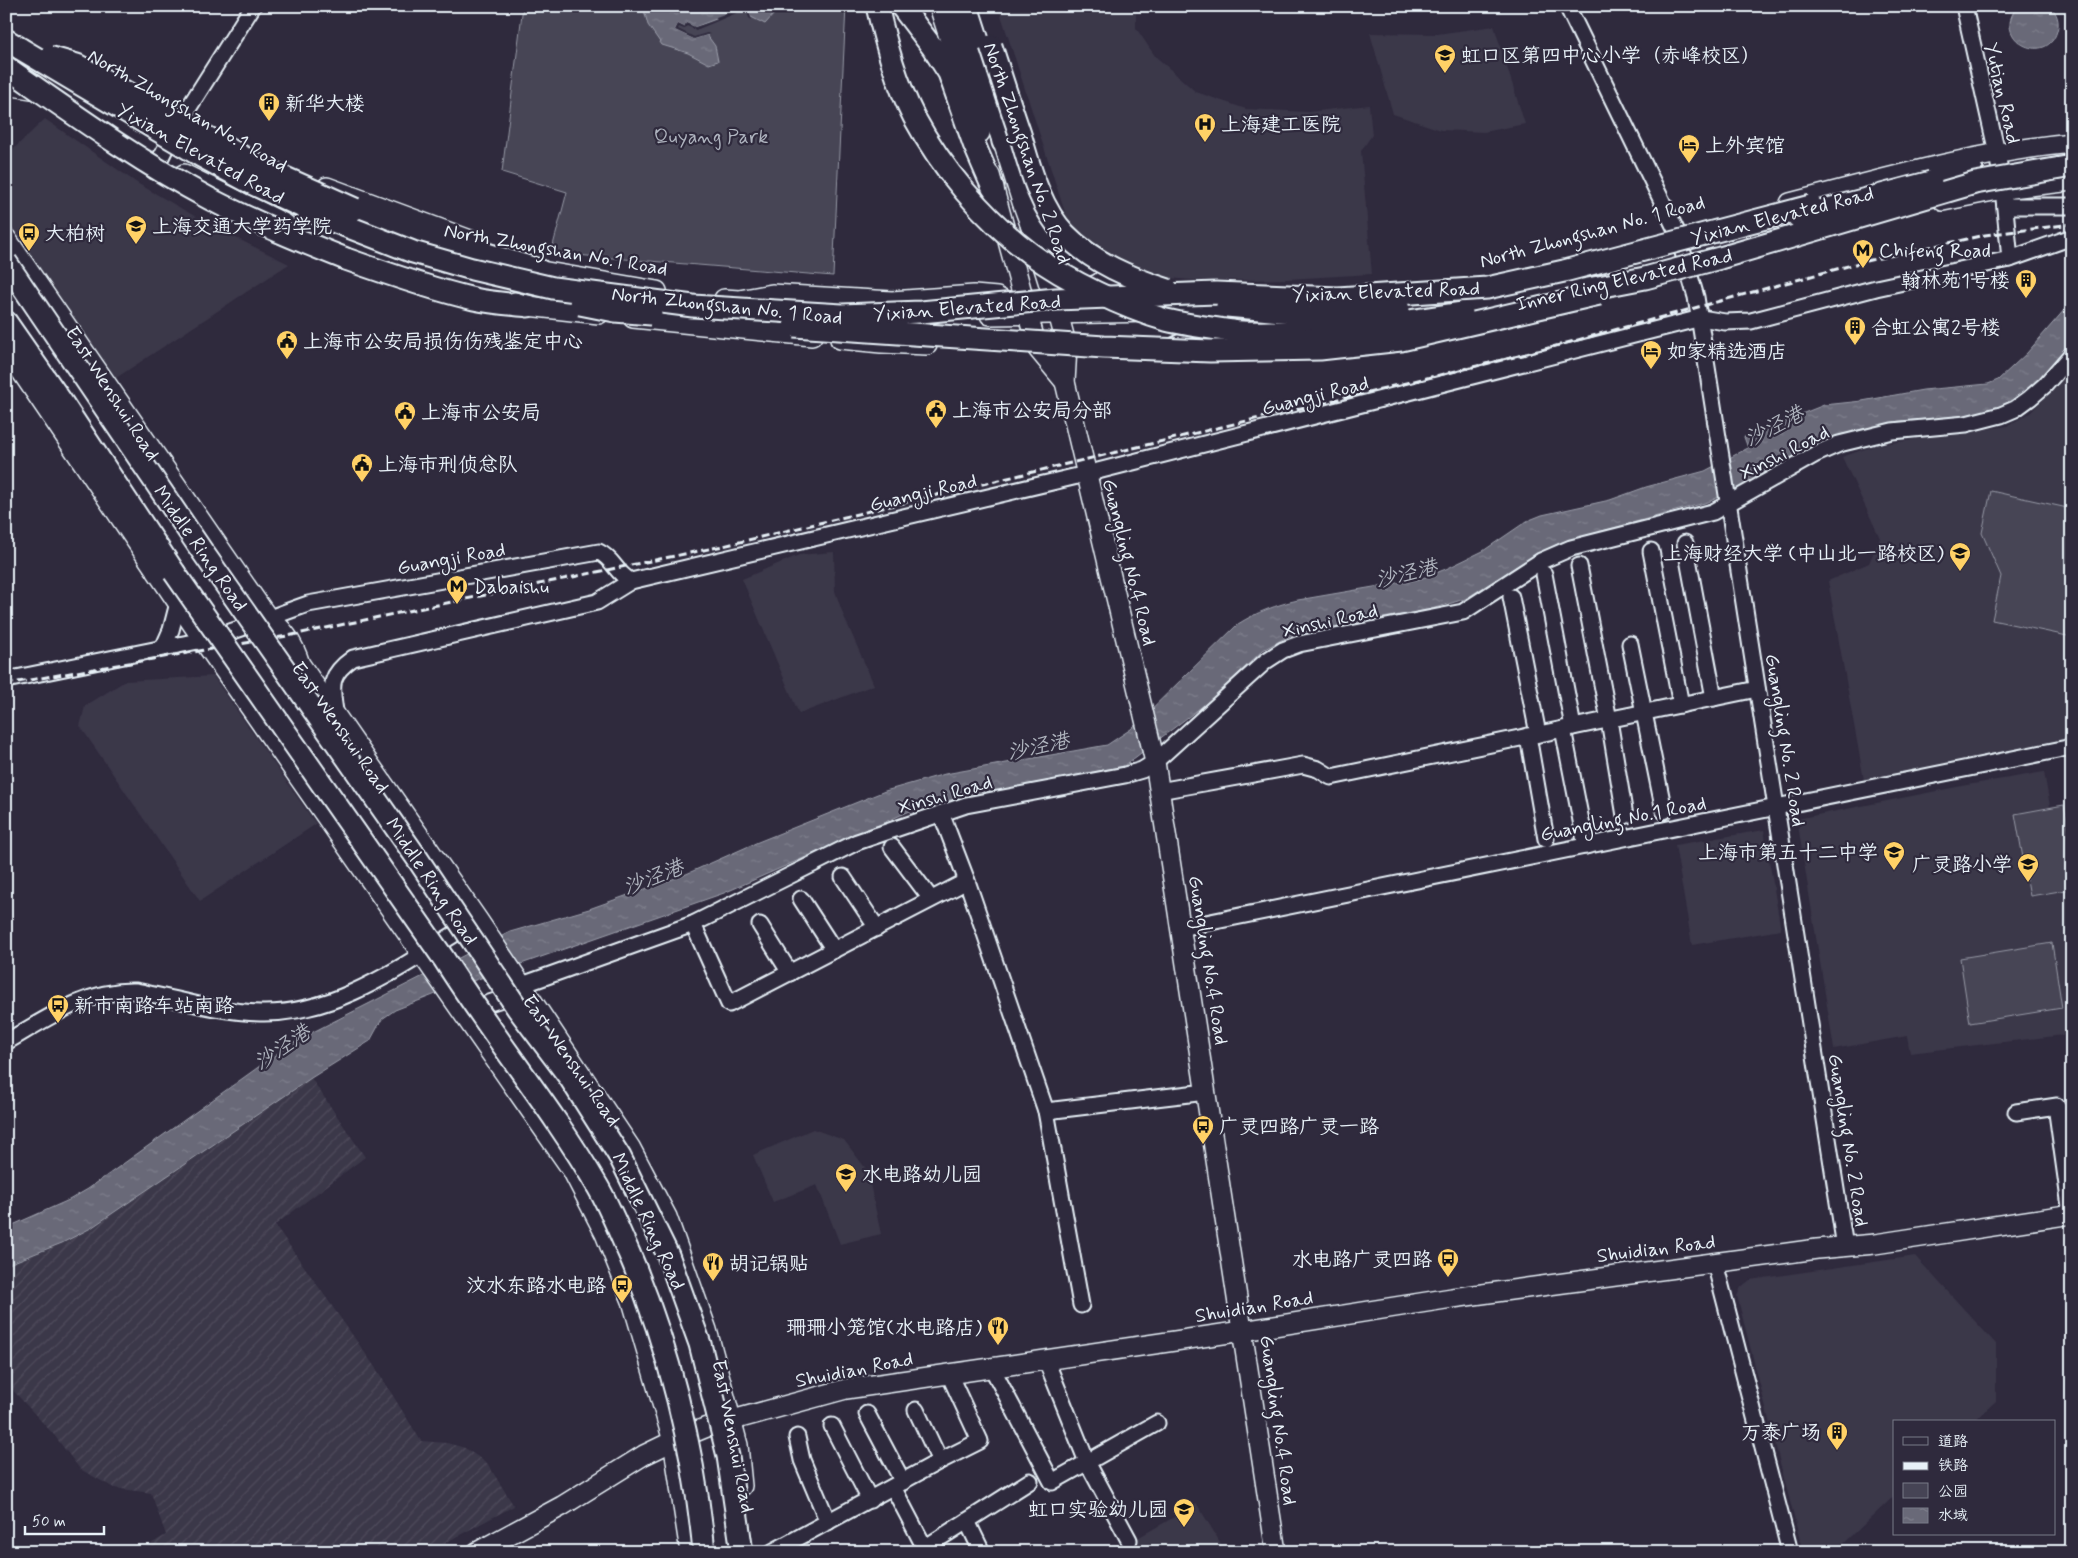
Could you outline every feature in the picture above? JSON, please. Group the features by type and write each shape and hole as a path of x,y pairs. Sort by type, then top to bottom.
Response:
{"highway":[{"name":"Inner Ring Elevated Road","path":"877,6 898,79 914,115 934,152 988,216 1031,254 1065,275 1113,300 1166,320 1234,332 1297,332 1375,327 1491,309 1646,278 1976,183 2072,166"},
{"name":"Inner Ring Elevated Road","path":"892,6 910,74 926,110 945,145 984,192 1035,240 1076,267 1110,284 1157,303 1206,315 1253,319 1414,307 1586,274 1972,171 2072,154"},
{"path":"901,6 946,67 980,160 993,188"},
{"path":"968,8 992,46 1031,170 1049,213 1064,233 1086,252 1144,282 1198,300 1243,308 1308,314"},
{"path":"968,8 992,81 1003,142"},
{"name":"Yixian Elevated Road","path":"11,48 227,187 350,242 413,265 483,284 615,311 849,331 1104,347 1210,351 1320,349 1401,340 1599,294 1646,278"},
{"name":"Yixian Elevated Road","path":"11,48 253,184 333,221 413,252 472,269 553,288 713,308 842,315 921,312 1056,299 1216,293 1338,298 1487,288 1564,271 1811,206 1972,171"},
{"path":"11,48 77,65 248,160 355,209 448,242 539,270"},
{"path":"6,67 127,150 209,198 284,234 401,279 477,299 533,307"},
{"path":"1158,354 1365,357 1419,347 1474,333 1687,271 1720,258"},
{"name":"Middle Ring Road","path":"6,261 202,551 417,858 518,1009 575,1086 620,1157 668,1255 700,1344 728,1456 742,1552"},
{"name":"Middle Ring Road","path":"6,322 224,644 552,1114 600,1189 639,1277 660,1338 692,1462 701,1516 704,1552"}],"main road":[{"name":"North Zhongshan No. 2 Road","path":"939,6 974,112 1032,335"},
{"name":"North Zhongshan No.1 Road","path":"6,31 149,116 178,124 306,179 460,235 539,270 604,284 739,300 772,294 892,301 974,295 997,297 1032,335 1067,347"},
{"path":"6,75 130,145 156,166"},
{"path":"6,85 31,89"},
{"name":"North Zhongshan No. 2 Road","path":"1003,142 1067,347 1065,382"},
{"name":"North Zhongshan No. 1 Road","path":"156,166 290,226 388,264 533,307 881,343 1032,335 1058,314 1209,311 1308,314 1450,291 1924,169 1997,153 2072,143"},
{"path":"1067,347 1158,354 1196,337 1236,340 1374,342 1480,325 1936,203 2004,197 2072,181"},
{"path":"1030,224 1091,268 1146,294 1174,300 1269,303 1308,314"},
{"name":"East Wenshui Road","path":"6,238 268,618 279,625 296,651 300,664 436,858 630,1146 667,1216 707,1330 738,1445 749,1552"},
{"name":"East Wenshui Road","path":"6,274 179,536 244,628 387,846 494,1002 595,1164 622,1216 656,1298 694,1433 711,1525 714,1552"},
{"name":"East Wenshui Road","path":"6,310 92,433 227,634 387,846"},
{"path":"828,337 937,330 990,330 1032,335 1065,382"},
{"path":"6,349 178,604 572,1170 605,1234 632,1301 673,1441 690,1552"},
{"name":"Guangling No.4 Road","path":"1065,382 1154,758 1276,1552"},
{"path":"121,404 124,452"},
{"path":"381,898 387,846 436,858"},
{"name":"East Wenshui Road","path":"494,1002 576,1104 618,1170 651,1235 695,1356 712,1426 725,1495 732,1552"},
{"path":"618,1170 654,1191"},
{"path":"582,1190 622,1216"},
{"name":"Shuidian Road","path":"478,1552 562,1506 644,1455 673,1441 712,1426 846,1389 1243,1331 1452,1298 1845,1246 1875,1244 2071,1214"}],"street":[{"path":"156,166 178,124 253,6"},
{"path":"1567,6 1588,53 1677,232 1690,270"},
{"name":"Yutian Road","path":"1964,6 1997,153 2004,197"},
{"path":"2010,259 2004,197 2072,206"},
{"name":"Guangji Road","path":"334,711 332,685 339,668 353,658 597,602 631,581 1086,474 1701,318 1725,322 1751,321 1876,288 2010,259 2072,237"},
{"name":"Guangling No. 2 Road","path":"1690,270 1701,318 1721,457 1845,1246"},
{"name":"Xinshi Road","path":"458,1006 494,1002 522,985 693,924 857,842 941,813 966,805 1125,775 1142,770 1266,661 1283,650 1299,644 1463,612 1541,561 1571,548 1705,515 1728,499 1839,444 1892,431 1966,424 2008,412 2022,404 2044,385 2072,354"},
{"path":"1685,543 1714,698"},
{"path":"1650,551 1681,705"},
{"name":"Guangji Road","path":"268,618 308,604 598,552 606,556 616,571 631,581"},
{"path":"1579,566 1609,720 1625,816"},
{"path":"1544,574 1586,846"},
{"path":"1511,597 1533,735 1546,840"},
{"path":"163,648 171,630 178,604"},
{"path":"6,680 203,640 227,634 268,618"},
{"path":"1630,644 1664,811"},
{"path":"1159,791 1303,765 1318,769 1330,777 1757,689"},
{"name":"Guangling No.1 Road","path":"1181,928 2072,747"},
{"path":"941,813 967,881 1046,1111 1080,1305"},
{"path":"892,847 931,899"},
{"path":"843,877 877,928"},
{"path":"693,924 730,1004 967,881"},
{"path":"801,900 834,950"},
{"path":"760,925 790,973"},
{"path":"6,1042 78,1003 99,994 122,990 136,991 235,1011 260,1013 304,1009 346,996 426,962 449,937 483,927"},
{"path":"1046,1111 1206,1092"},
{"path":"2016,1112 2056,1106 2065,1112 2071,1214"},
{"path":"1715,1263 1790,1552"},
{"path":"1046,1360 1087,1462 1129,1540"},
{"path":"992,1368 1052,1482 1157,1423"},
{"path":"772,1552 980,1441 949,1374"},
{"path":"916,1410 940,1461"},
{"path":"867,1414 898,1484 923,1550 1030,1482"},
{"path":"832,1426 870,1500"},
{"path":"797,1437 802,1460 828,1522"},
{"path":"967,1521 982,1552"}],"shaded area":[{"name":"上海建工医院","path":"998,6 1136,6 1136,28 1155,56 1196,92 1246,109 1308,112 1369,105 1372,135 1361,151 1372,274 1288,279 1201,281 1159,277 1127,270 1071,231"},
{"name":"虹口区第四中心小学（赤峰校区）","path":"1494,26 1525,124 1484,132 1441,130 1393,114 1370,33 1437,34"},
{"name":"上海交通大学药学院","path":"45,119 137,183 212,226 289,264 116,378 6,224 6,156"},
{"name":"上海财经大学 (中山北一路校区)","path":"2072,365 2072,742 1864,780 1828,581 1869,563 1880,538 1842,457 1876,445 2007,426 2030,413 2048,395"},
{"path":"834,552 835,591 874,685 799,714 742,579 799,555"},
{"path":"213,676 316,824 200,901 80,726 85,706 125,681"},
{"name":"上海市第五十二中学","path":"2044,772 2050,806 2065,804 2072,843 2072,1034 1910,1053 1907,1036 1834,1049 1797,819 1967,785"},
{"path":"1764,830 1781,930 1692,945 1675,845"},
{"path":"311,1078 365,1157 275,1225 377,1370 421,1441 447,1443 465,1448 487,1463 514,1506 428,1552 137,1552 166,1535 151,1493 114,1488 80,1469 54,1435 9,1386 6,1378 6,1265 62,1243 91,1228"},
{"name":"水电路幼儿园","path":"813,1129 844,1140 867,1170 881,1234 840,1244 817,1185 773,1202 753,1155"},
{"name":"万泰广场","path":"1915,1256 1996,1344 1996,1401 1975,1420 1893,1420 1893,1497 1835,1552 1803,1552 1737,1296 1741,1287 1750,1280"},
{"name":"虹口实验幼儿园","path":"1197,1504 1226,1552 1113,1552"}],"green space":[{"name":"Quyang Park","path":"523,6 846,6 833,276 551,253 567,192 502,172"},
{"path":"1991,491 2072,509 2072,637 1992,620 2001,576 1982,533"},
{"path":"2064,805 2072,847 2072,889 2030,896 2015,814"},
{"path":"2052,943 2062,1008 1970,1023 1960,958"}],"water":[{"path":"647,6 776,6 774,14 765,24 751,17 747,7 695,27 686,23 684,27 678,24 675,30 694,39 707,35 715,46 718,61 709,64 688,53 662,45 648,25 644,10"},
{"path":"2018,6 2050,6 2056,14 2058,21 2057,31 2051,42 2043,47 2033,48 2023,45 2015,38 2010,29 2011,18"},
{"name":"沙泾港","path":"2072,301 2072,344 2039,381 2018,397 1991,411 1957,417 1899,421 1853,431 1708,502 1559,543 1530,558 1465,599 1428,610 1298,633 1263,650 1213,698 1124,766 935,803 910,811 724,893 441,992 395,1010 382,1019 370,1041 311,1078 91,1228 62,1243 6,1265 6,1228 69,1200 88,1189 285,1048 510,932 589,909 684,875 758,842 885,791 945,774 1107,745 1131,729 1238,624 1260,612 1298,600 1420,579 1483,551 1527,521 1542,515 1610,500 1646,487 1705,471 1748,448 1744,437 1824,405 1862,401 1923,390 1988,384 1998,380 2027,353"}],"pier":[{"path":"747,6 752,20 749,18 746,9 696,30 687,26 684,29 679,27 678,29 694,37 707,33 710,34 694,39 675,30 678,24 684,27 686,23 695,27 717,20 716,17"}],"railway":[{"path":"6,684 287,636 723,546 1523,355 1866,261 1985,235 2072,224"}],"place":[{"name":"虹口区第四中心小学（赤峰校区）","path":"1445,74"},
{"name":"新华大楼","path":"269,122"},
{"name":"上海建工医院","path":"1205,143"},
{"name":"上外宾馆","path":"1689,164"},
{"name":"上海交通大学药学院","path":"136,245"},
{"name":"大柏树","path":"29,252"},
{"name":"Chifeng Road","path":"1863,269"},
{"name":"翰林苑1号楼","path":"2026,299"},
{"name":"合虹公寓2号楼","path":"1855,346"},
{"name":"上海市公安局损伤伤残鉴定中心","path":"287,360"},
{"name":"如家精选酒店","path":"1651,370"},
{"name":"上海市公安局分部","path":"936,429"},
{"name":"上海市公安局","path":"405,431"},
{"name":"上海市刑侦总队","path":"362,483"},
{"name":"上海财经大学 (中山北一路校区)","path":"1960,572"},
{"name":"Dabaishu","path":"457,605"},
{"name":"上海市第五十二中学","path":"1894,871"},
{"name":"广灵路小学","path":"2028,883"},
{"name":"新市南路车站南路","path":"58,1024"},
{"name":"广灵四路广灵一路","path":"1203,1145"},
{"name":"水电路幼儿园","path":"846,1193"},
{"name":"水电路广灵四路","path":"1448,1278"},
{"name":"胡记锅贴","path":"713,1282"},
{"name":"汶水东路水电路","path":"622,1304"},
{"name":"珊珊小笼馆(水电路店)","path":"998,1346"},
{"name":"万泰广场","path":"1837,1451"},
{"name":"虹口实验幼儿园","path":"1184,1528"}]}
